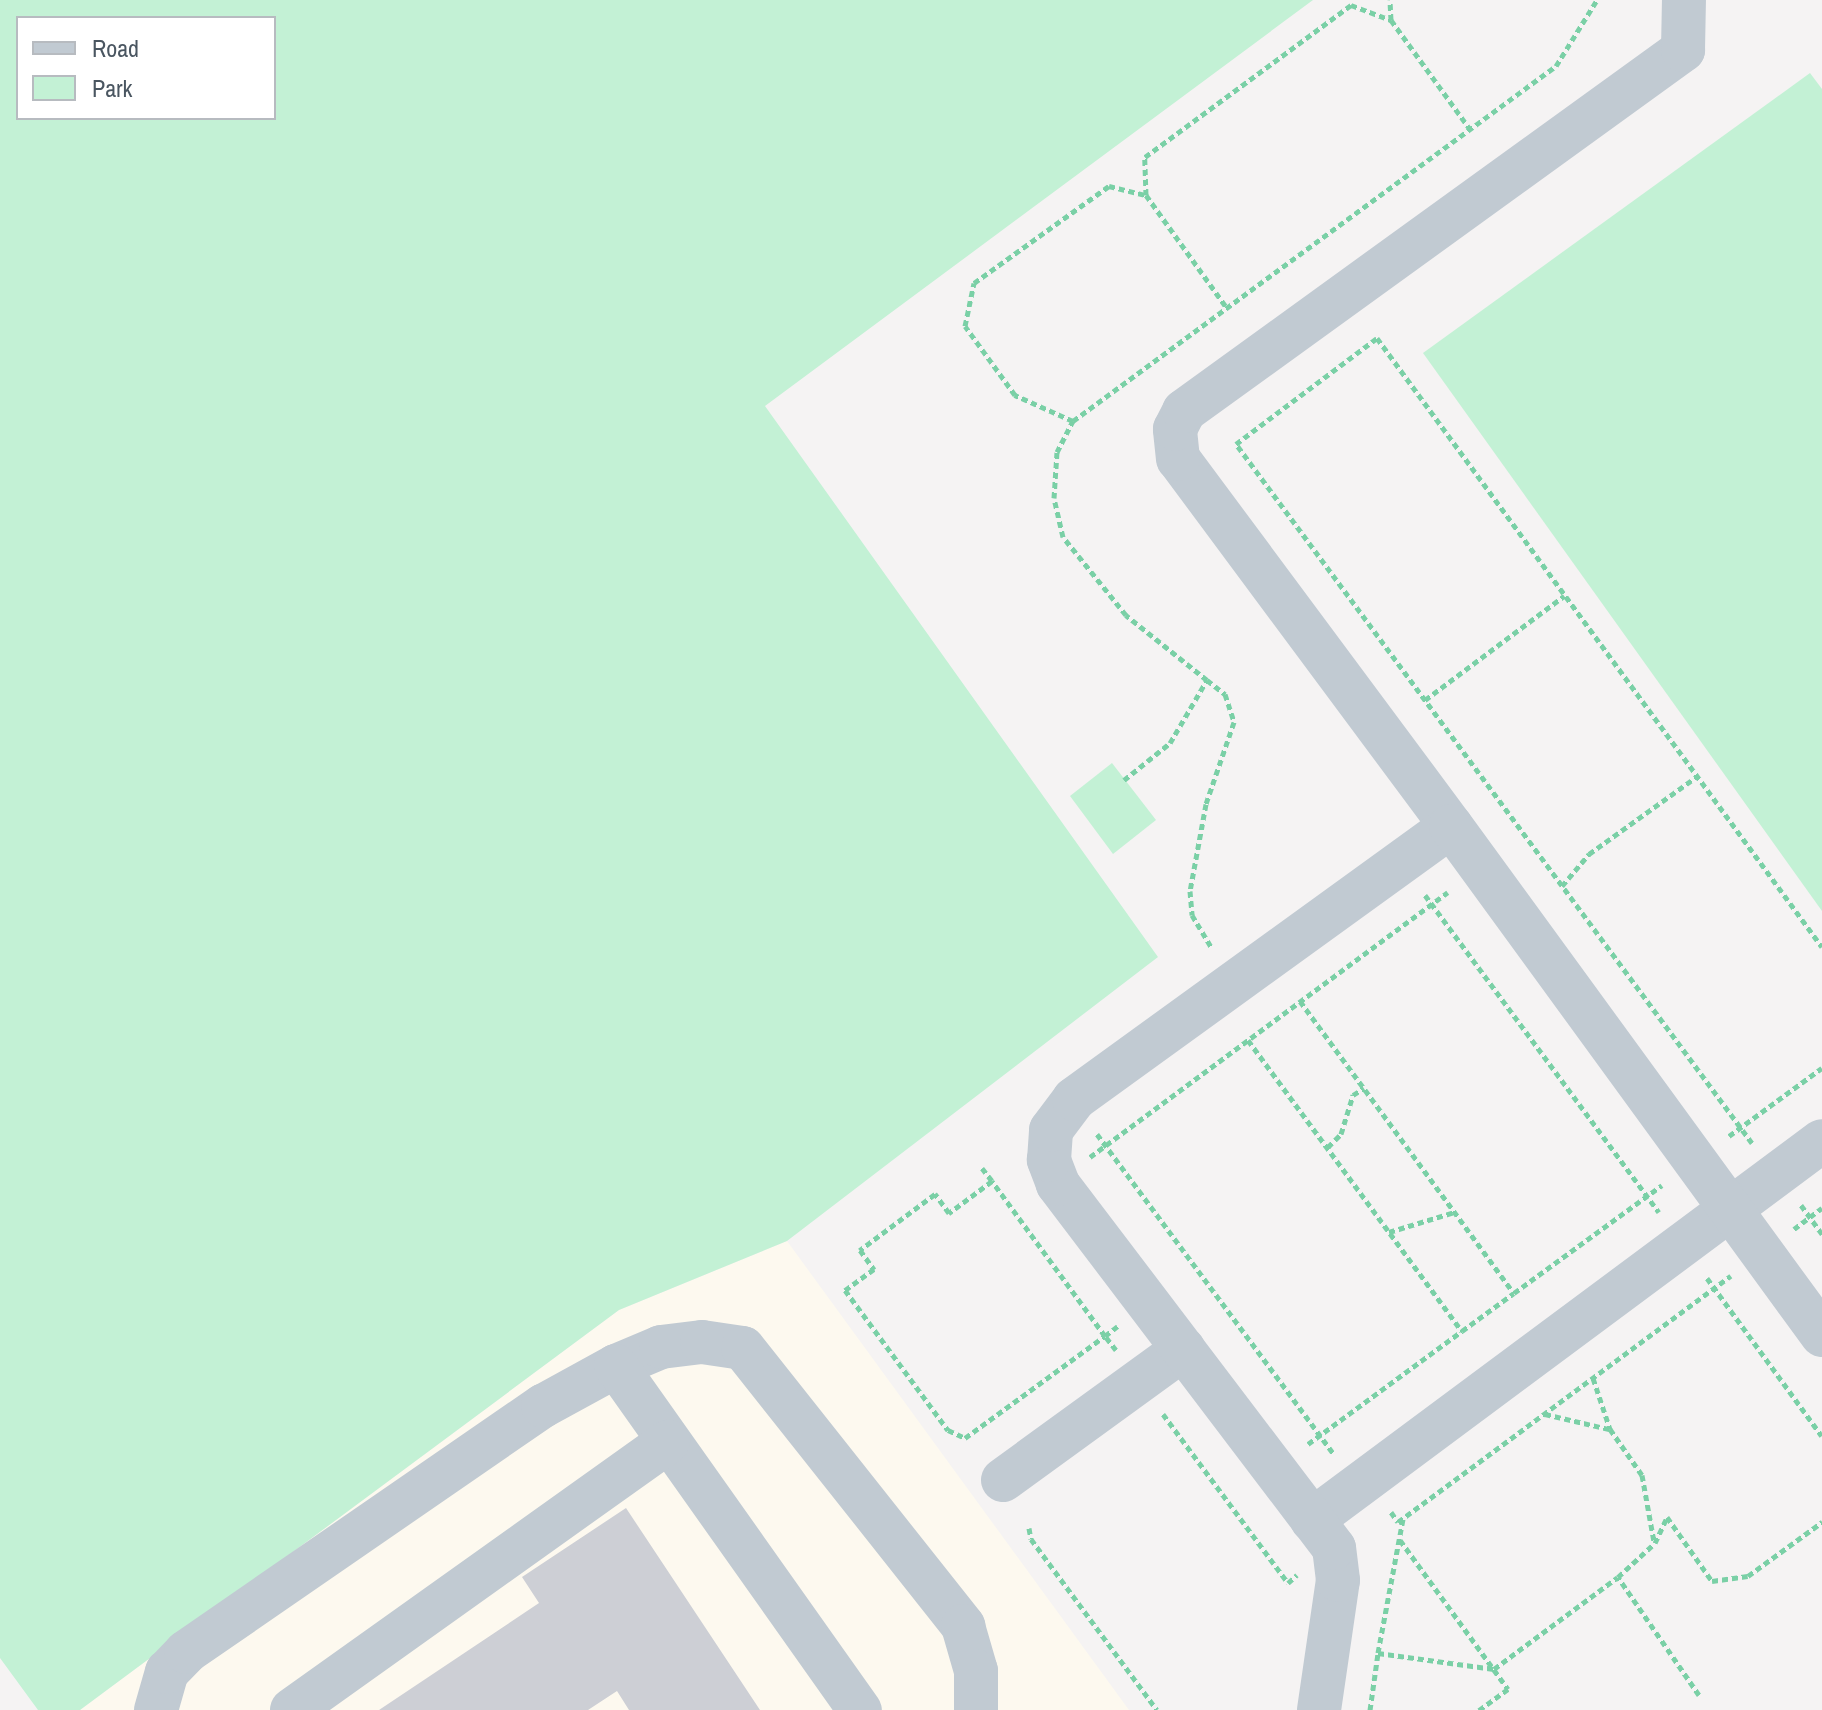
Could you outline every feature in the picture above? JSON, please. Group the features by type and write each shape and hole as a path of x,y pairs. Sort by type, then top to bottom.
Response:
{"lane":[{"path":"1684,0 1683,50 1196,402 1175,429 1178,459 1451,826 1822,1335"},
{"path":"1319,1710 1338,1580 1334,1548 1057,1181 1049,1160 1051,1130 1073,1101 1451,826"},
{"path":"1312,1520 1822,1141"},
{"path":"156,1710 167,1672 186,1652 543,1406 616,1366 661,1347 702,1342 743,1348 963,1626 976,1671 976,1710"},
{"path":"1003,1480 1183,1349"},
{"path":"616,1366 860,1710"},
{"path":"292,1710 668,1442"}],"path":[{"path":"1390,0 1391,20 1470,130"},
{"path":"1238,980 1200,933 1192,915 1190,891 1206,804 1234,722 1225,694 1126,615 1063,537 1054,498 1057,452 1073,421 1556,66 1597,0"},
{"path":"1227,308 1146,195 1145,157 1351,5 1391,20"},
{"path":"1073,421 1015,395 965,326 974,283 1109,186 1146,195"},
{"path":"1822,947 1377,338 1236,444 1741,1127 1822,1068"},
{"path":"1425,700 1564,596"},
{"path":"1124,780 1170,743 1207,680"},
{"path":"1562,886 1599,846 1696,777"},
{"path":"1401,861 1822,1436"},
{"path":"1057,1181 1481,867"},
{"path":"1300,1001 1514,1293"},
{"path":"1248,1040 1462,1331"},
{"path":"1328,1147 1341,1134 1353,1095 1364,1088"},
{"path":"1073,1101 1337,1460"},
{"path":"982,1168 1124,1360"},
{"path":"1320,1436 1673,1178"},
{"path":"992,1181 949,1213 935,1194 860,1250 874,1269 845,1290 948,1430 965,1438 1148,1303"},
{"path":"1792,1193 1822,1234"},
{"path":"1389,1232 1455,1212"},
{"path":"1390,1510 1398,1522 1762,1253"},
{"path":"1593,1378 1610,1429 1642,1475 1655,1543"},
{"path":"1155,1403 1288,1583 1308,1572"},
{"path":"1544,1414 1610,1429"},
{"path":"1370,1710 1403,1517"},
{"path":"1378,1653 1494,1669 1618,1577 1655,1543 1667,1517 1712,1581 1748,1576 1822,1522"},
{"path":"1029,1528 1031,1539 1157,1710"},
{"path":"1399,1539 1508,1689 1479,1710"},
{"path":"1618,1577 1699,1695"}],"shaded area":[{"path":"787,1241 1129,1710 80,1710 619,1310"}],"green space":[{"path":"0,0 1313,0 765,406 1158,957 787,1241 619,1310 80,1710 38,1710 0,1658"},
{"path":"1810,73 1822,89 1822,911 1423,353"},
{"path":"1112,763 1156,820 1113,854 1070,796"}],"building":[{"path":"626,1508 760,1710 629,1710 617,1691 588,1710 379,1710 539,1603 522,1577"}]}
